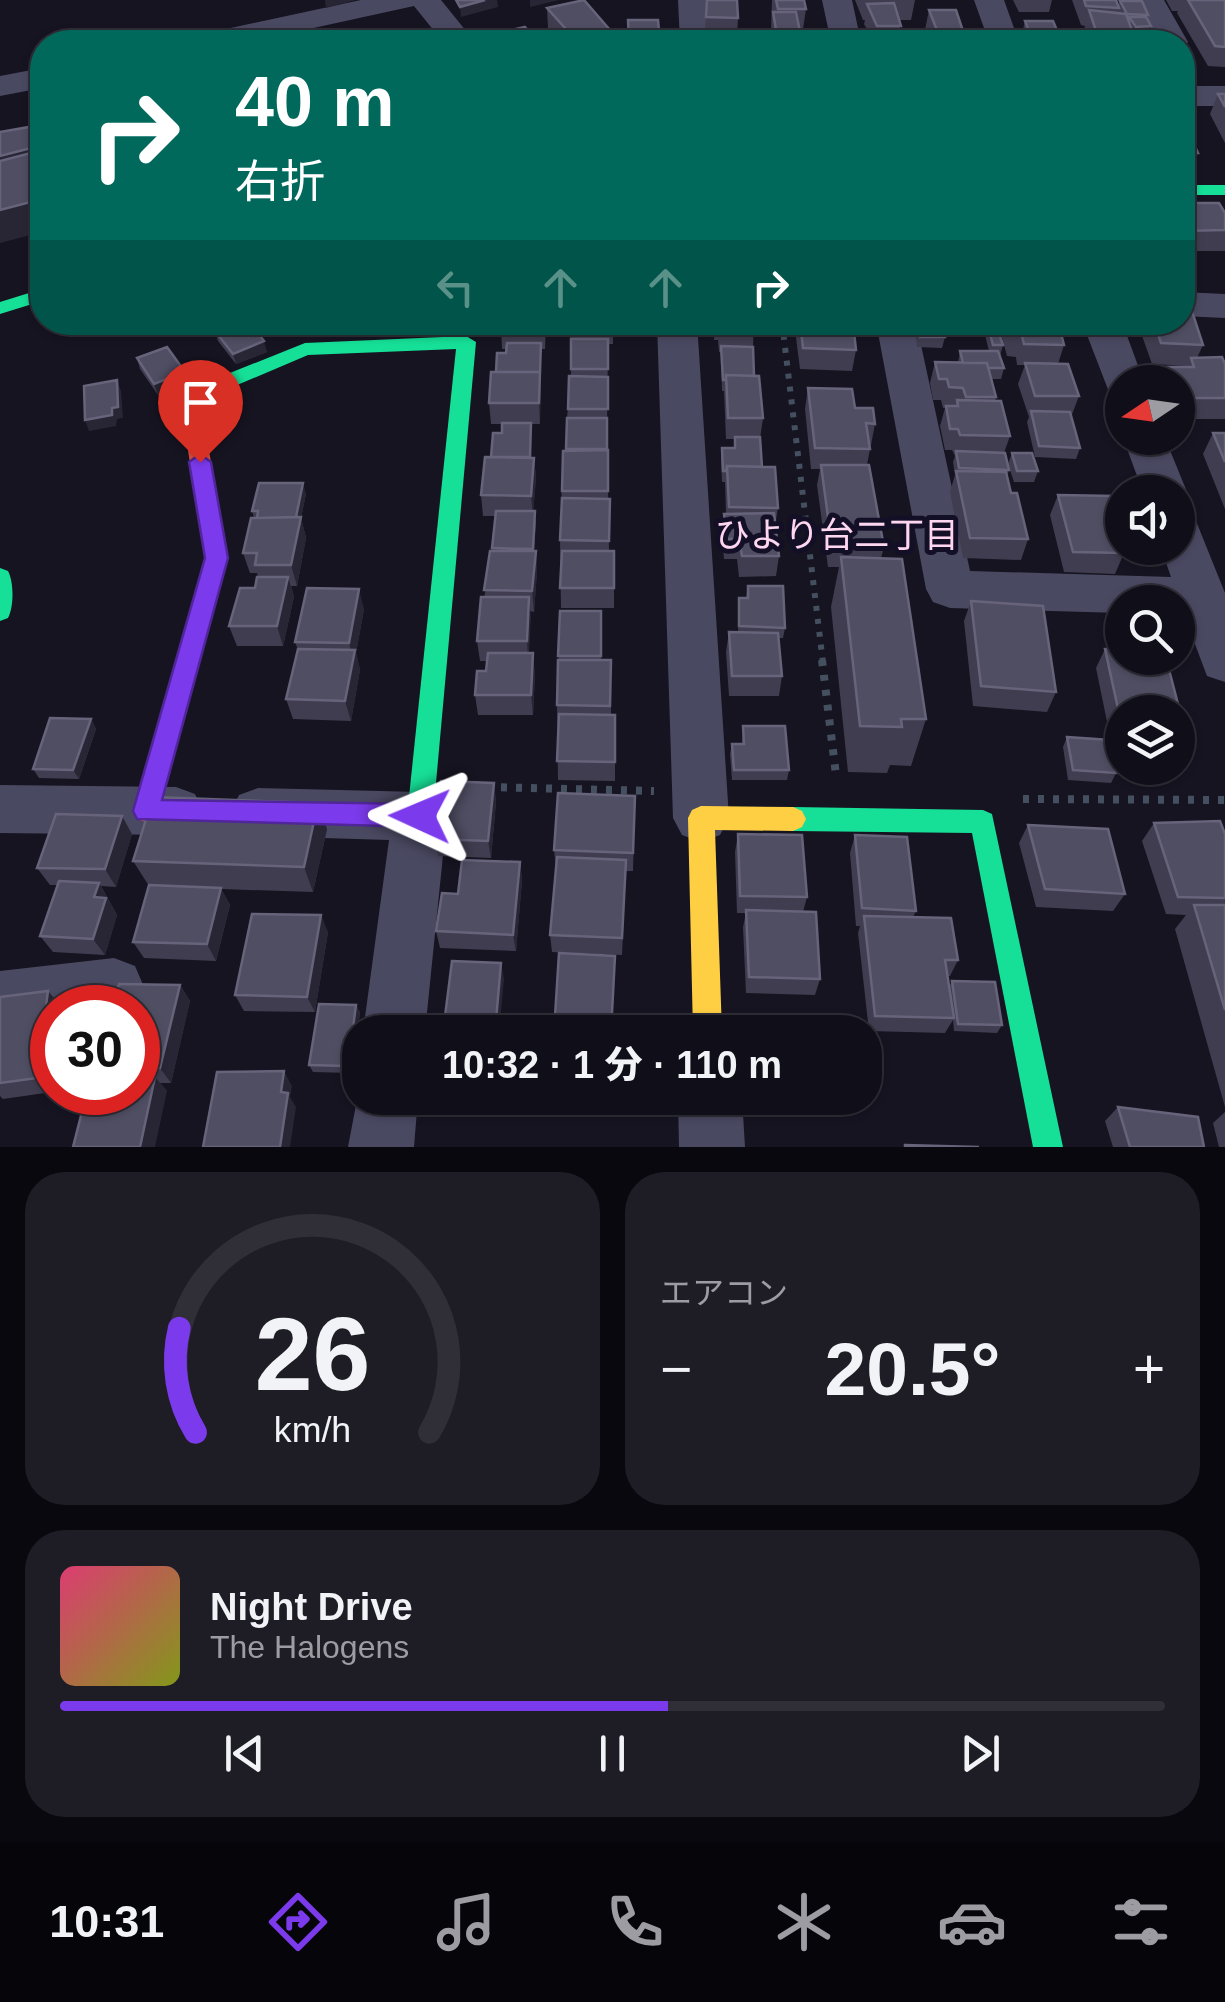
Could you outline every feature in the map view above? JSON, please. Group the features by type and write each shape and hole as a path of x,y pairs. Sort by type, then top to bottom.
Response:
{"street":[{"path":"264,30 403,0"},
{"path":"425,0 450,30"},
{"path":"692,0 694,30"},
{"path":"837,0 843,30"},
{"path":"989,0 1000,30"},
{"path":"1149,0 1165,30"},
{"path":"0,86 30,80"},
{"path":"1195,190 1225,190"},
{"path":"0,308 30,299"},
{"path":"1195,305 1225,306"},
{"path":"146,811 216,558 189,397 305,348 437,335"},
{"path":"396,1015 467,335"},
{"path":"676,335 684,805 706,1015"},
{"path":"899,335 950,589 1203,597"},
{"path":"1107,335 1118,365"},
{"path":"1191,565 1225,662"},
{"path":"0,577 0,612"},
{"path":"0,809 146,811 421,801"},
{"path":"684,805 983,822 1048,1147"},
{"path":"0,1001 30,997"},
{"path":"381,1147 384,1115"},
{"path":"711,1115 712,1147"}],"path":[{"path":"784,335 836,776"},
{"path":"421,801 684,805"}],"building":[{"path":"456,0 485,0 460,7"},
{"path":"584,0 610,30 567,30 547,8"},
{"path":"707,0 737,0 738,18 706,17"},
{"path":"776,0 804,0 806,9 778,9"},
{"path":"1084,0 1116,0 1119,8 1086,6"},
{"path":"1188,0 1225,0 1225,47 1215,46"},
{"path":"1120,1 1142,1 1148,15 1127,14"},
{"path":"894,3 901,26 877,26 867,4"},
{"path":"929,10 956,10 963,30 937,30"},
{"path":"1089,10 1126,14 1132,30 1096,30"},
{"path":"773,12 796,12 800,30 776,30"},
{"path":"1129,17 1146,17 1151,26 1136,27"},
{"path":"628,20 658,20 659,30 628,30"},
{"path":"1025,21 1053,21 1057,30 1028,30"},
{"path":"29,127 30,148 0,156 0,132"},
{"path":"30,153 30,202 0,210 0,161"},
{"path":"1195,203 1219,203 1225,213 1225,230 1195,231"},
{"path":"1195,320 1203,345 1161,343 1158,335 1195,335"},
{"path":"218,335 259,335 264,341 233,354"},
{"path":"802,335 854,335 856,350 803,348"},
{"path":"990,335 1000,335 1003,345 993,345"},
{"path":"1013,335 1061,335 1064,345 1024,344 1022,336"},
{"path":"571,339 608,339 608,369 571,369"},
{"path":"507,343 541,343 540,372 496,372 497,353 506,353"},
{"path":"721,346 753,347 754,376 726,375 723,380"},
{"path":"167,347 185,372 154,384 137,358"},
{"path":"960,351 998,351 1004,368 963,363"},
{"path":"1222,357 1225,398 1195,398 1195,365 1191,358"},
{"path":"935,362 987,363 996,397 966,397 963,388 949,387 947,379 939,379"},
{"path":"1025,363 1068,364 1079,396 1035,396"},
{"path":"491,372 540,372 539,403 489,403"},
{"path":"726,375 759,376 763,418 728,418"},
{"path":"569,376 608,377 608,409 568,409"},
{"path":"117,380 118,407 112,408 112,415 85,420 84,386"},
{"path":"808,388 852,389 855,408 873,408 875,424 866,423 870,449 815,448"},
{"path":"957,400 1001,401 1010,436 960,435 958,429 950,429 946,406 958,406"},
{"path":"1031,411 1070,412 1080,448 1039,446"},
{"path":"567,418 607,418 607,449 566,449"},
{"path":"502,423 531,423 530,457 491,457 493,433 502,433"},
{"path":"1213,433 1225,433 1225,462"},
{"path":"735,437 760,437 762,467 727,466 723,471 722,448 735,448"},
{"path":"608,450 608,491 562,491 563,451"},
{"path":"956,451 1005,453 1009,470 959,468"},
{"path":"1012,453 1032,453 1038,471 1017,471"},
{"path":"485,457 534,458 531,496 481,495"},
{"path":"821,465 869,465 884,547 832,547"},
{"path":"727,466 775,467 778,508 729,507"},
{"path":"956,471 1006,472 1011,493 1017,493 1028,539 970,538"},
{"path":"259,483 303,483 296,517 257,518 258,511 252,511"},
{"path":"1058,495 1105,496 1105,553 1073,552"},
{"path":"562,498 610,499 609,541 560,540"},
{"path":"496,511 535,511 533,549 492,548"},
{"path":"774,513 779,556 742,556 739,539 727,539 724,514"},
{"path":"301,517 291,565 255,565 257,553 243,553 251,518"},
{"path":"490,551 536,551 532,591 484,590"},
{"path":"562,551 614,551 614,588 560,588"},
{"path":"841,557 902,559 926,719 901,719 902,727 860,726"},
{"path":"257,577 288,577 277,626 229,626 240,588 255,588"},
{"path":"748,586 783,586 785,628 739,626 739,598 748,598"},
{"path":"307,588 359,589 349,643 295,642"},
{"path":"481,597 529,597 527,641 477,641"},
{"path":"971,601 1043,606 1056,692 981,686"},
{"path":"560,611 601,611 601,656 558,656"},
{"path":"729,632 778,633 782,676 732,676"},
{"path":"298,649 355,650 345,701 286,699"},
{"path":"488,653 533,653 531,695 475,695 477,671 486,671"},
{"path":"558,660 611,660 610,706 557,705"},
{"path":"1111,675 1170,675 1176,695 1115,695"},
{"path":"559,714 615,715 615,762 557,761"},
{"path":"50,718 91,719 73,770 33,769"},
{"path":"743,726 785,726 789,770 734,770 732,744 744,744"},
{"path":"1067,737 1105,740 1105,772 1073,770"},
{"path":"441,781 494,783 488,841 434,839"},
{"path":"558,793 635,796 633,853 554,850"},
{"path":"153,797 318,803 304,867 133,861"},
{"path":"56,814 122,816 105,869 37,868"},
{"path":"1220,821 1225,834 1225,898 1178,897 1154,823"},
{"path":"1028,825 1108,829 1125,894 1045,889"},
{"path":"738,834 802,835 807,897 740,896"},
{"path":"855,835 907,837 916,911 862,908"},
{"path":"557,857 626,860 622,938 550,935"},
{"path":"462,860 520,862 513,935 436,931 442,893 458,894"},
{"path":"59,881 99,883 94,897 106,898 93,939 40,936"},
{"path":"149,885 221,888 207,944 133,942"},
{"path":"1194,905 1225,905 1225,1010"},
{"path":"746,910 816,912 820,979 749,977"},
{"path":"252,914 321,915 307,997 235,995"},
{"path":"864,916 951,918 958,960 945,960 954,1018 875,1015"},
{"path":"559,953 615,956 612,1015 555,1015"},
{"path":"452,961 501,963 496,1015 445,1015"},
{"path":"952,981 995,982 1002,1025 958,1024"},
{"path":"119,984 180,985 160,1068 160,985"},
{"path":"30,993 30,1079 0,1083 0,997"},
{"path":"319,1004 356,1005 355,1015 342,1015 342,1066 309,1065"},
{"path":"284,1071 281,1092 288,1093 280,1147 203,1147 217,1072"},
{"path":"1118,1107 1198,1117 1204,1147 1130,1147"},
{"path":"81,1115 147,1115 140,1147 73,1147"},
{"path":"905,1145 979,1147 905,1147"}],"traffic: fast":[{"path":"1195,190 1225,190"},
{"path":"0,308 30,299"},
{"path":"202,392 305,349 466,342 420,816"},
{"path":"0,577 0,612"},
{"path":"793,819 983,822 1048,1147"}],"traffic: slow":[{"path":"707,1015 701,818 793,819"}],"traffic: jam":[{"path":"146,811 217,558 189,397 202,392"}],"district":[{"name":"ひより台二丁目","path":"837,534"}],"route":[{"path":"200,462 216,558 146,811 420,816"}]}
